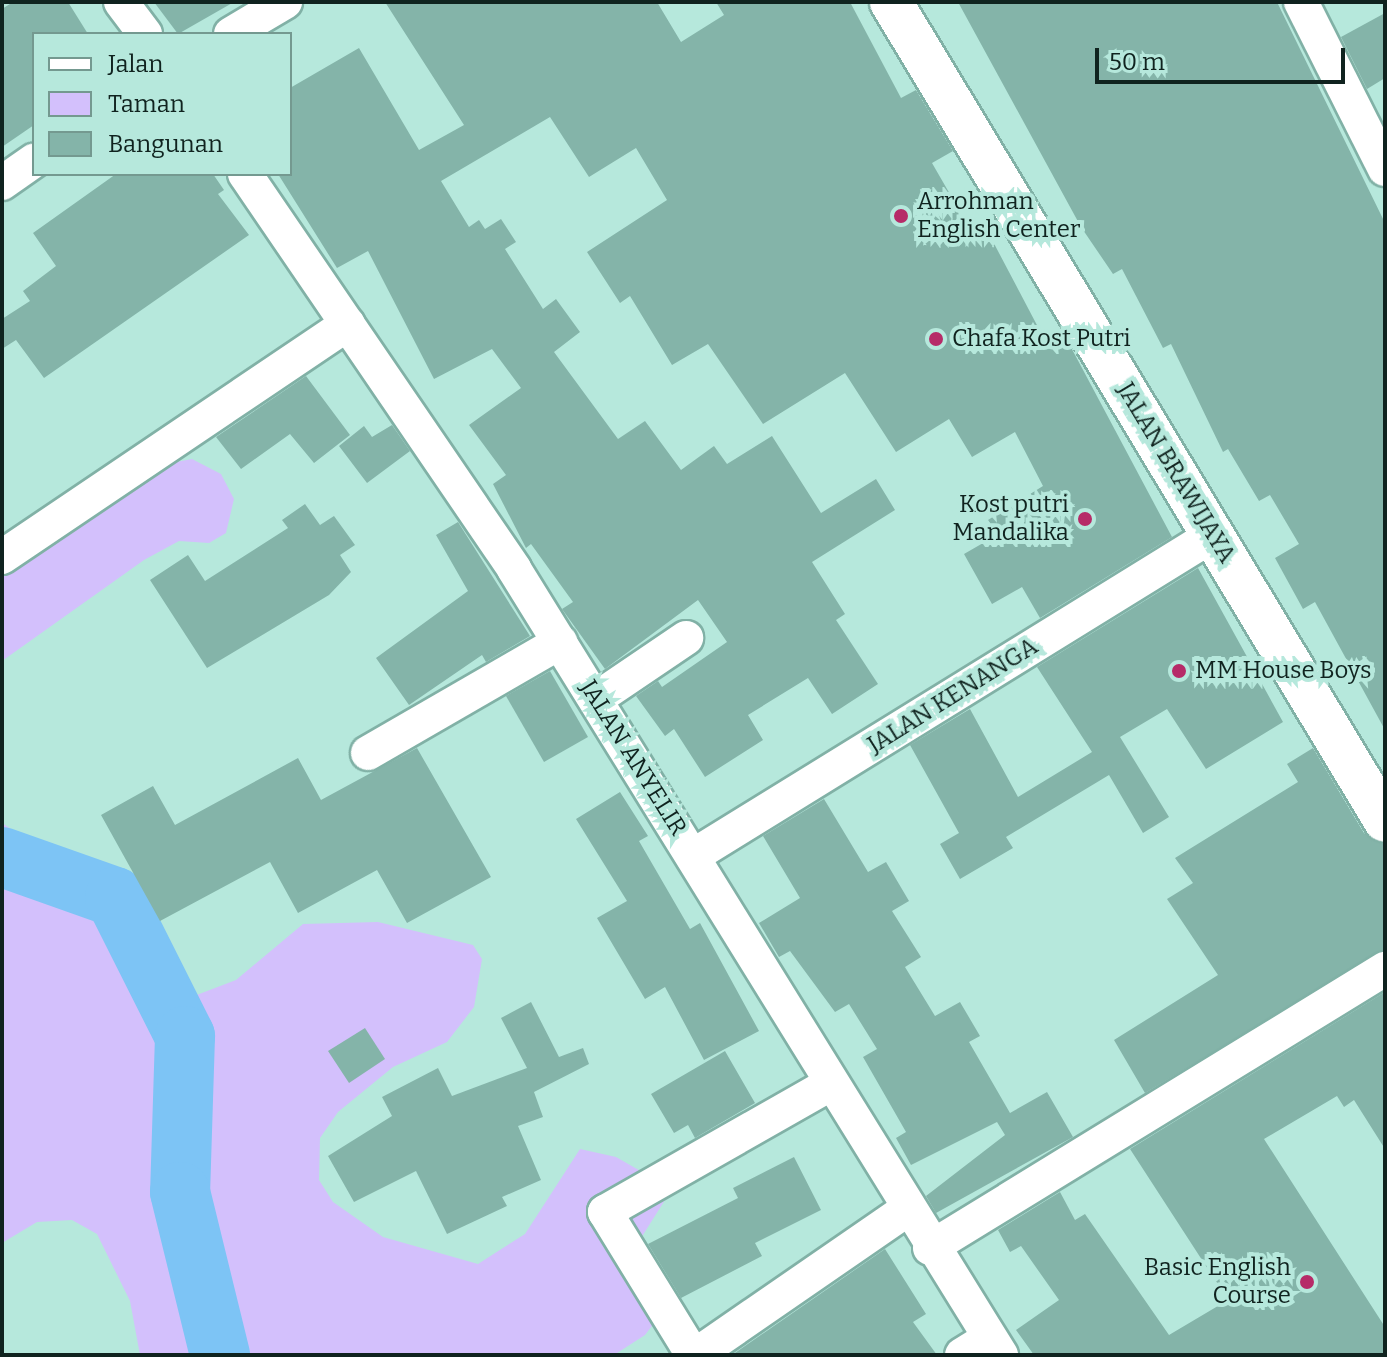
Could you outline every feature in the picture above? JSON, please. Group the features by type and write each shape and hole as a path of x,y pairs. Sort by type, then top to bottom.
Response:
{"main road":[{"name":"JALAN BRAWIJAYA","path":"891,2 1385,821"}],"street":[{"path":"121,2 144,32"},
{"path":"234,32 285,2"},
{"path":"1301,2 1385,169"},
{"path":"2,183 32,162"},
{"name":"JALAN ANYELIR","path":"246,176 596,699 930,1248 984,1349"},
{"path":"2,557 348,324"},
{"name":"JALAN KENANGA","path":"693,856 1213,535"},
{"path":"596,699 686,638"},
{"path":"368,753 560,642"},
{"path":"930,1248 1385,969"},
{"path":"830,1084 605,1212 694,1355 906,1210"}],"green space":[{"path":"192,459 221,474 234,499 226,533 209,543 179,541 144,560 2,661 2,577 171,463"},
{"path":"2,823 115,897 165,996 194,996 236,980 303,924 378,922 473,945 482,959 474,1007 447,1042 393,1067 338,1112 320,1138 319,1180 333,1202 383,1237 478,1264 525,1234 580,1149 616,1157 651,1177 665,1200 641,1238 655,1322 645,1335 614,1355 140,1355 130,1301 97,1234 72,1220 37,1222 2,1243"}],"building":[{"path":"13,2 68,2 87,32 32,32 32,126 2,147 2,9"},
{"path":"154,2 234,2 182,32 176,32"},
{"path":"385,2 657,2 681,42 724,15 716,2 850,2 901,98 916,90 953,151 932,163 977,241 989,234 1049,348 1066,338 1172,537 1040,618 1022,587 992,604 964,554 997,535 988,520 1043,486 1015,432 972,457 949,419 896,452 845,373 763,424 708,344 672,365 630,296 620,303 587,252 667,200 636,148 589,177 550,117 441,181 469,227 479,220 485,229 501,219 516,242 505,249 543,309 556,299 580,332 554,352 618,439 645,421 681,470 714,446 727,464 772,436 821,513 876,479 895,510 812,562 845,614 836,620 878,684 832,714 808,678 748,715 763,740 705,777 674,729 665,736 636,696 658,681 662,687 727,642 698,600 605,669 562,609 573,602 531,544 526,548 493,484 506,475 469,425 521,388 492,349 434,379 368,251 337,268 279,176 292,176 292,87 359,48 419,150 464,125"},
{"path":"958,2 1277,2 1385,223 1385,730 1315,602 1303,609 1275,558 1299,544 1270,495 1259,501 1228,449 1223,452 1171,344 1163,348 1122,269 1113,274 1081,227"},
{"path":"1385,13 1385,78 1367,89 1341,37"},
{"path":"113,176 214,176 224,190 218,194 249,235 44,378 16,340 2,349 2,319 30,301 23,291 56,266 33,233"},
{"path":"306,376 350,435 314,463 290,434 241,469 216,437"},
{"path":"392,425 410,451 367,483 339,446 364,426 372,437"},
{"path":"305,504 320,525 334,516 355,545 340,555 351,572 329,595 207,668 150,580 188,555 205,581 288,528 282,520"},
{"path":"458,522 530,636 486,662 482,655 409,705 376,658 468,591 436,535"},
{"path":"1198,568 1283,722 1206,769 1167,709 1120,737 1169,817 1143,833 1109,775 1006,837 1013,848 960,879 940,844 959,833 910,745 970,709 1018,797 1092,752 1037,667"},
{"path":"550,671 588,737 544,762 506,696"},
{"path":"417,748 491,877 407,923 377,870 298,913 270,862 160,921 101,815 153,786 175,825 298,758 321,800"},
{"path":"1313,748 1364,833 1385,845 1385,949 1145,1093 1114,1040 1218,975 1167,899 1193,883 1175,858 1298,782 1287,764"},
{"path":"620,792 648,836 639,841 690,929 700,923 759,1031 704,1060 665,987 645,999 597,918 627,901 576,819"},
{"path":"824,799 868,872 886,862 909,901 892,911 921,957 905,967 935,1016 960,1002 980,1036 969,1042 1010,1113 1047,1092 1073,1137 936,1213 926,1196 1005,1135 997,1122 911,1165 896,1138 906,1132 863,1057 877,1049 849,1004 835,1012 790,951 779,957 759,923 800,898 763,836"},
{"path":"1385,992 1385,1149 1354,1100 1344,1107 1337,1096 1264,1139 1385,1327 1385,1355 1034,1355 1016,1330 1059,1300 1021,1246 1010,1252 998,1230 1060,1192 1075,1220 1085,1214 1169,1335 1228,1300 1130,1149"},
{"path":"531,1002 559,1057 583,1048 589,1064 534,1092 543,1117 518,1126 541,1180 502,1197 507,1206 447,1234 416,1171 354,1202 328,1156 392,1116 382,1097 438,1068 452,1096 527,1068 501,1018"},
{"path":"365,1028 385,1059 349,1083 328,1051"},
{"path":"725,1051 755,1103 695,1138 688,1125 674,1133 651,1094"},
{"path":"794,1157 821,1210 755,1243 762,1256 681,1298 648,1244 738,1198 733,1188"},
{"path":"885,1249 926,1314 913,1322 937,1355 732,1355"}],"waterway":[{"path":"2,857 115,897 185,1036 180,1192 220,1355"}],"place":[{"name":"Arrohman English Center","path":"901,216"},
{"name":"Chafa Kost Putri","path":"936,339"},
{"name":"Kost putri Mandalika","path":"1085,519"},
{"name":"MM House Boys","path":"1179,671"},
{"name":"Basic English Course","path":"1307,1282"}]}
